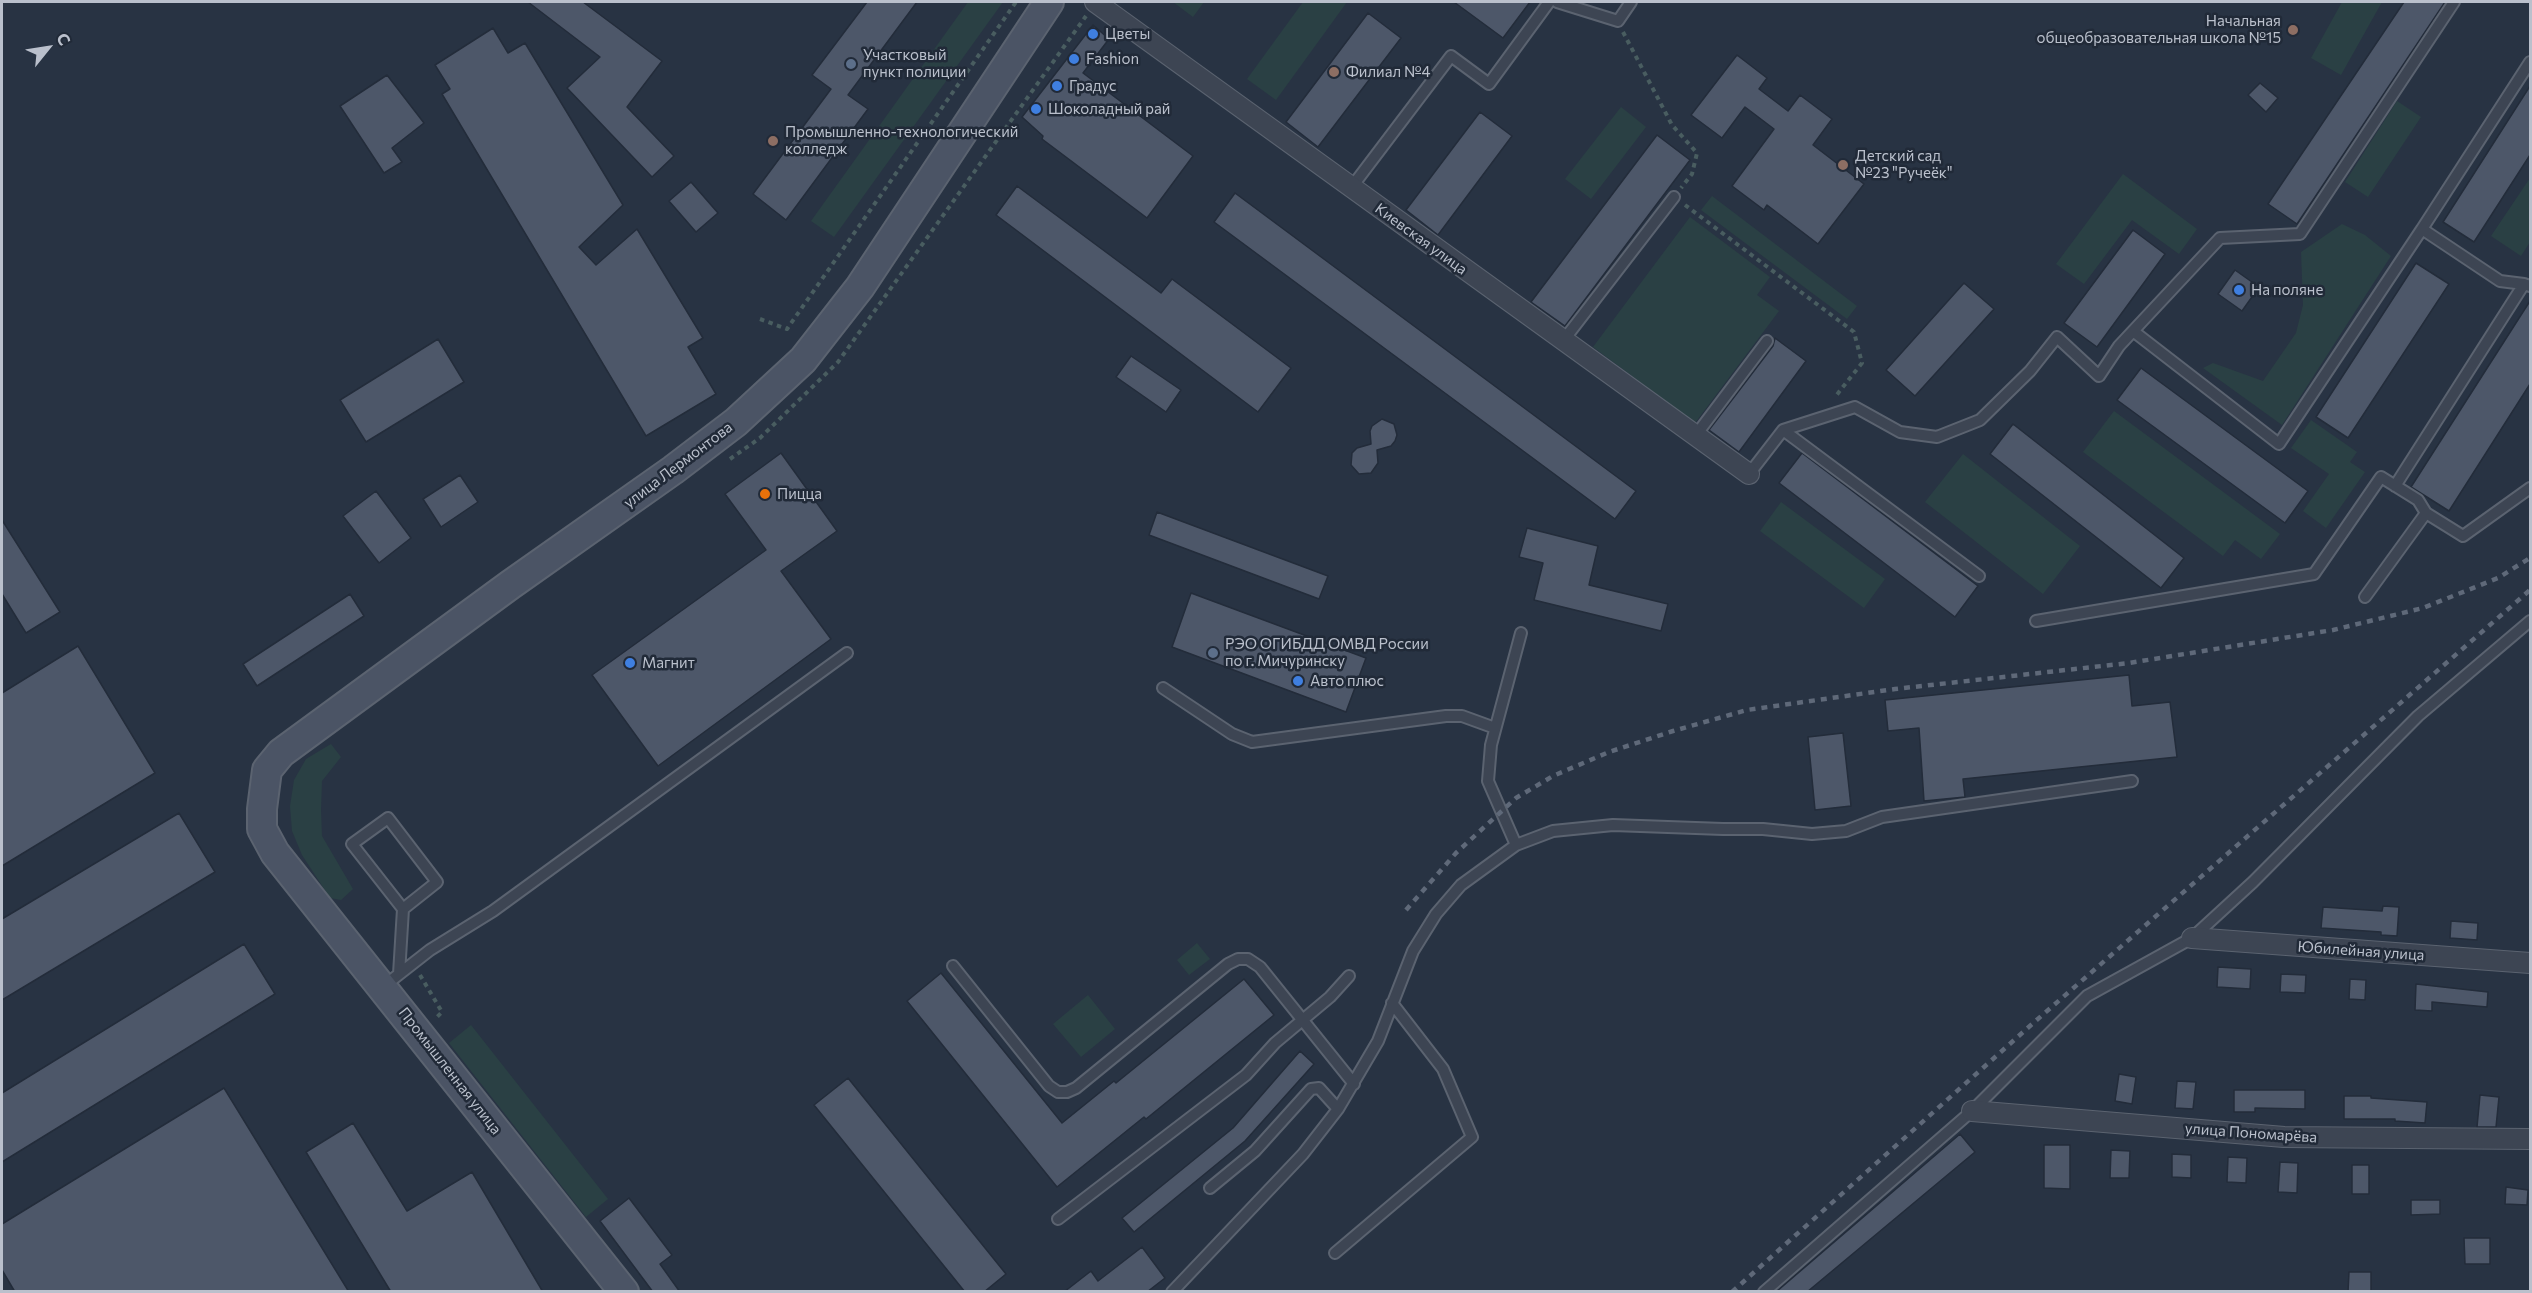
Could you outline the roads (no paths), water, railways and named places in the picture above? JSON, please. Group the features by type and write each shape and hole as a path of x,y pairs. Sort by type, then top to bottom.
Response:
{"street":[{"name":"улица Лермонтова","path":"275,853 262,829 261,809 267,770 281,753 510,585 673,470 736,422 803,360 860,287 1049,2"},
{"name":"Киевская улица","path":"1095,2 1749,474"},
{"name":"Промышленная улица","path":"275,853 392,981 624,1292"},
{"name":"Юбилейная улица","path":"2192,938 2530,963"},
{"name":"улица Пономарёва","path":"1972,1111 2284,1137 2530,1139"}],"lane":[{"path":"1351,188 1451,56 1489,84 1549,2"},
{"path":"1557,2 1618,21 1631,2"},
{"path":"1749,474 1783,430 1820,416 1855,407 1900,432 1937,437 1980,420 2030,371 2057,337 2099,376 2119,346 2220,238 2300,234 2454,2"},
{"path":"2133,331 2279,444 2530,62"},
{"path":"1563,340 1674,197"},
{"path":"2395,486 2527,285 2500,281 2422,229"},
{"path":"1696,435 1767,341"},
{"path":"1783,430 1979,576"},
{"path":"2036,621 2313,574 2381,477 2418,501 2426,513 2463,536 2530,488"},
{"path":"2365,597 2426,513"},
{"path":"1764,1292 1972,1111 2087,996 2192,938 2253,882 2418,716 2530,621"},
{"path":"1516,845 1488,781 1491,745 1521,633"},
{"path":"392,981 430,950 493,911 847,653"},
{"path":"1163,688 1232,734 1252,742 1446,716 1462,716 1495,728"},
{"path":"1172,1292 1303,1154 1338,1109 1378,1041 1413,951 1436,914 1461,885 1516,845 1553,831 1613,825 1763,829 1812,834 1846,831 1882,817 2132,781"},
{"path":"392,981 403,909 437,882 388,818 352,844 403,909"},
{"path":"953,966 1049,1086 1058,1092 1067,1092 1076,1088 1228,964 1238,959 1248,959 1260,968 1354,1084"},
{"path":"1058,1219 1246,1075 1275,1043 1330,997 1349,976"},
{"path":"1335,1253 1472,1137 1443,1069 1392,1002"},
{"path":"1210,1188 1255,1151 1311,1089 1319,1088 1338,1109"}],"railway":[{"path":"1406,910 1456,853 1516,798 1553,776 1609,752 1673,731 1747,710 1895,689 2129,663 2333,630 2423,608 2498,578 2530,558"},
{"path":"1732,1292 2031,1025 2530,590"}],"place":[{"name":"Начальная общеобразовательная школа №15","path":"2293,30"},
{"name":"Цветы","path":"1093,34"},
{"name":"Fashion","path":"1074,59"},
{"name":"Участковый пункт полиции","path":"851,64"},
{"name":"Филиал №4","path":"1334,72"},
{"name":"Градус","path":"1057,86"},
{"name":"Шоколадный рай","path":"1036,109"},
{"name":"Промышленно-технологический колледж","path":"773,141"},
{"name":"Детский сад №23 \"Ручеёк\"","path":"1843,165"},
{"name":"На поляне","path":"2239,290"},
{"name":"Пицца","path":"765,494"},
{"name":"РЭО ОГИБДД ОМВД России по г. Мичуринску","path":"1213,653"},
{"name":"Магнит","path":"630,663"},
{"name":"Авто плюс","path":"1298,681"}]}
